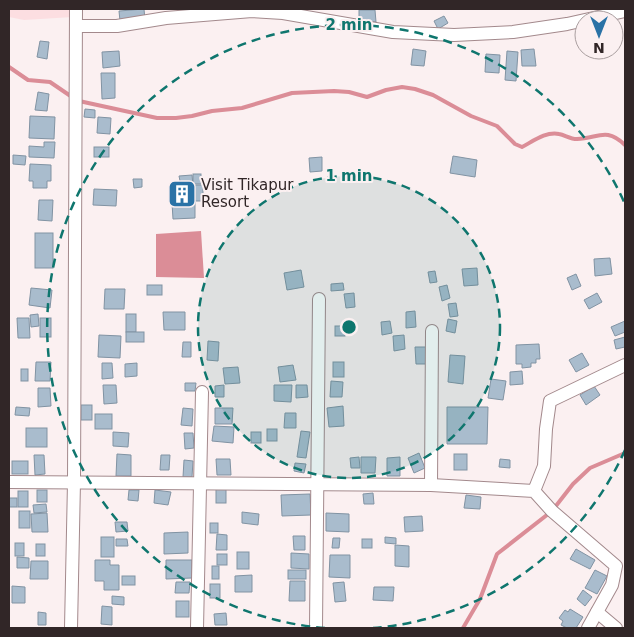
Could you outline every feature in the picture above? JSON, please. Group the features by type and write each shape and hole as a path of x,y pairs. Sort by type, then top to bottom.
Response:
{"street":[{"path":"71,628 74,482 76,9"},
{"path":"76,26 117,26 166,18 252,11 284,13 394,32 454,35 513,32 549,27 625,11"},
{"path":"316,628 319,299"},
{"path":"431,485 432,330"},
{"path":"534,491 544,466 550,401 625,366"},
{"path":"198,628 202,392"},
{"path":"9,482 431,485 534,491 552,510 621,565 612,586 588,628"},
{"path":"597,612 616,628"}],"shaded area":[{"path":"9,9 73,9 73,17 24,20 9,17"},
{"path":"201,231 204,278 156,277 156,234"}],"building":[{"path":"144,9 145,20 120,21 119,11"},
{"path":"359,10 375,10 376,22 359,22"},
{"path":"444,16 448,23 438,29 434,21"},
{"path":"40,41 49,42 47,59 37,57"},
{"path":"413,49 426,51 424,66 411,65"},
{"path":"534,49 536,66 522,66 521,50"},
{"path":"119,51 120,66 103,68 102,52"},
{"path":"507,51 518,52 516,81 505,80"},
{"path":"486,54 500,55 499,73 485,72"},
{"path":"101,73 115,73 115,98 102,99"},
{"path":"38,92 49,94 47,111 35,110"},
{"path":"85,109 95,110 95,118 84,117"},
{"path":"30,116 55,117 54,139 29,138"},
{"path":"98,117 111,118 110,134 97,133"},
{"path":"44,142 55,142 54,158 29,157 29,146 44,147"},
{"path":"94,147 109,147 109,157 94,157"},
{"path":"13,155 26,156 25,165 13,164"},
{"path":"453,156 477,160 475,177 450,173"},
{"path":"322,157 322,171 310,172 309,158"},
{"path":"30,164 51,165 51,181 47,181 47,188 33,188 33,181 29,181"},
{"path":"193,174 201,174 201,184 193,184"},
{"path":"192,175 193,185 181,186 179,176"},
{"path":"133,179 142,179 142,187 134,188"},
{"path":"195,185 203,185 203,201 195,201"},
{"name":"Visit Tikapur Resort","path":"193,188 193,200 172,201 172,189"},
{"path":"94,189 117,190 116,206 93,205"},
{"path":"39,200 53,200 52,221 38,220"},
{"path":"195,202 195,218 173,219 172,203"},
{"path":"35,233 53,233 53,268 35,268"},
{"path":"610,258 612,274 595,276 594,259"},
{"path":"477,268 478,285 464,286 462,269"},
{"path":"301,270 304,287 287,290 284,273"},
{"path":"435,271 437,282 430,283 428,272"},
{"path":"576,274 581,286 572,290 567,278"},
{"path":"343,283 344,290 331,291 331,284"},
{"path":"147,285 162,285 162,295 147,295"},
{"path":"447,285 450,298 442,301 439,287"},
{"path":"31,288 52,290 50,308 29,305"},
{"path":"105,289 125,289 124,309 104,309"},
{"path":"354,293 355,307 346,308 344,294"},
{"path":"597,293 602,302 589,309 584,300"},
{"path":"456,303 458,316 450,317 448,304"},
{"path":"415,311 416,327 406,328 406,312"},
{"path":"163,312 185,312 185,330 164,330"},
{"path":"38,314 39,326 31,327 30,315"},
{"path":"126,314 136,314 136,332 126,332"},
{"path":"17,318 29,318 30,338 18,338"},
{"path":"40,318 51,318 51,337 40,337"},
{"path":"448,319 457,321 455,333 446,331"},
{"path":"390,321 392,333 382,335 381,322"},
{"path":"625,321 625,332 615,336 611,327"},
{"path":"335,326 345,326 345,336 335,336"},
{"path":"126,332 144,332 144,342 126,342"},
{"path":"99,335 121,336 120,358 98,357"},
{"path":"404,335 405,349 394,351 393,336"},
{"path":"625,337 625,347 616,349 614,340"},
{"path":"208,341 219,342 218,361 207,360"},
{"path":"183,342 191,342 191,357 182,357"},
{"path":"539,344 540,359 536,359 536,363 531,363 531,367 522,368 522,364 516,364 516,345"},
{"path":"415,347 427,347 427,364 416,364"},
{"path":"582,353 589,365 576,372 569,360"},
{"path":"450,355 465,356 463,384 448,382"},
{"path":"36,362 51,362 50,381 35,381"},
{"path":"333,362 344,362 344,377 333,377"},
{"path":"102,363 112,363 113,378 102,379"},
{"path":"137,363 137,376 125,377 125,364"},
{"path":"293,365 296,380 280,382 278,367"},
{"path":"238,367 240,383 225,384 223,368"},
{"path":"21,369 28,369 28,381 21,381"},
{"path":"522,371 523,384 510,385 510,372"},
{"path":"491,379 506,381 503,400 488,398"},
{"path":"331,381 343,382 342,397 330,397"},
{"path":"185,383 196,383 195,391 185,391"},
{"path":"103,385 116,385 117,403 104,404"},
{"path":"224,385 224,397 215,397 215,386"},
{"path":"274,385 292,385 291,402 274,401"},
{"path":"296,385 307,385 308,397 296,398"},
{"path":"594,386 600,395 586,405 580,395"},
{"path":"38,388 50,388 51,406 38,407"},
{"path":"81,405 92,405 92,420 81,420"},
{"path":"343,406 344,426 329,427 327,408"},
{"path":"16,407 30,408 29,416 15,415"},
{"path":"447,407 488,407 487,444 447,444"},
{"path":"183,408 193,409 192,426 181,425"},
{"path":"215,408 233,408 232,424 215,424"},
{"path":"285,413 296,413 296,428 284,428"},
{"path":"95,414 112,414 112,429 95,429"},
{"path":"214,426 234,427 233,443 212,441"},
{"path":"26,428 47,428 47,447 26,447"},
{"path":"267,429 277,429 277,441 267,441"},
{"path":"301,431 310,432 306,458 297,457"},
{"path":"113,432 129,433 128,447 113,446"},
{"path":"251,432 261,432 261,443 251,443"},
{"path":"184,433 193,433 194,448 185,449"},
{"path":"419,453 425,468 414,473 408,458"},
{"path":"117,454 131,455 131,476 116,476"},
{"path":"454,454 467,454 467,470 454,470"},
{"path":"34,455 44,455 45,474 35,475"},
{"path":"161,455 170,455 169,470 160,470"},
{"path":"359,457 360,468 351,468 350,458"},
{"path":"361,457 376,457 375,473 361,473"},
{"path":"400,457 400,476 387,476 387,458"},
{"path":"216,459 230,459 231,475 217,475"},
{"path":"500,459 510,460 510,468 499,467"},
{"path":"184,460 193,461 192,477 183,477"},
{"path":"12,461 28,461 28,474 12,474"},
{"path":"295,463 306,464 304,473 294,471"},
{"path":"216,487 226,487 226,503 216,503"},
{"path":"37,490 47,490 47,502 37,502"},
{"path":"129,490 139,490 138,501 128,500"},
{"path":"155,490 171,492 168,505 154,503"},
{"path":"18,491 28,491 28,507 18,507"},
{"path":"373,493 374,504 364,504 363,494"},
{"path":"310,494 311,515 282,516 281,495"},
{"path":"466,495 481,497 480,509 464,508"},
{"path":"9,498 17,498 17,507 9,507"},
{"path":"46,504 47,512 34,513 33,505"},
{"path":"19,511 30,511 30,528 19,528"},
{"path":"242,512 259,514 258,525 242,523"},
{"path":"47,513 48,532 32,532 31,514"},
{"path":"326,513 349,514 349,532 326,531"},
{"path":"422,516 423,531 405,532 404,517"},
{"path":"115,522 127,522 128,531 116,532"},
{"path":"210,523 218,523 218,533 210,533"},
{"path":"188,532 188,553 164,554 164,533"},
{"path":"217,534 227,535 227,550 216,550"},
{"path":"293,536 305,536 305,550 294,550"},
{"path":"101,537 114,537 114,557 101,557"},
{"path":"385,537 396,538 396,544 385,543"},
{"path":"333,538 340,538 339,548 332,548"},
{"path":"116,539 127,539 128,546 116,546"},
{"path":"362,539 372,539 372,548 362,548"},
{"path":"15,543 24,543 24,556 15,556"},
{"path":"36,544 45,544 45,556 36,556"},
{"path":"395,545 409,546 409,567 395,566"},
{"path":"576,549 595,560 590,569 570,559"},
{"path":"237,552 249,552 249,569 237,569"},
{"path":"291,553 309,554 309,569 291,568"},
{"path":"217,554 227,554 227,565 217,565"},
{"path":"330,555 350,555 350,578 329,577"},
{"path":"17,557 29,558 29,568 17,568"},
{"path":"95,560 110,560 110,565 119,565 119,590 104,590 104,581 95,581"},
{"path":"166,560 192,560 192,578 166,579"},
{"path":"31,561 48,561 48,579 30,579"},
{"path":"212,566 219,566 219,579 212,579"},
{"path":"288,570 306,570 306,579 288,579"},
{"path":"595,570 607,576 597,594 585,588"},
{"path":"252,575 252,592 235,592 235,576"},
{"path":"122,576 135,576 135,585 122,585"},
{"path":"290,581 305,581 305,601 289,601"},
{"path":"176,582 190,582 189,593 175,593"},
{"path":"344,582 346,601 335,602 333,583"},
{"path":"210,584 220,584 220,598 210,598"},
{"path":"12,586 25,587 25,603 12,603"},
{"path":"374,587 394,587 393,601 373,600"},
{"path":"583,590 592,597 585,606 577,599"},
{"path":"112,596 124,597 124,605 112,604"},
{"path":"176,601 189,601 189,617 176,617"},
{"path":"102,606 112,607 112,625 101,624"},
{"path":"570,609 583,617 576,628 567,628 561,625 563,621 559,618 565,610 568,612"},
{"path":"38,612 46,613 46,625 38,625"},
{"path":"226,613 227,625 215,625 214,614"}],"waterway":[{"path":"9,67 28,80 50,82 72,97"},
{"path":"79,101 157,118 176,118 212,111 242,108 292,93 334,91 349,92 367,97 386,90 402,87 433,95 471,116 497,126 515,144 522,147 554,133 577,139 602,135 613,136 625,145"},
{"path":"463,628 480,599 497,554 552,511 573,484 590,468 625,453"}],"place":[{"name":"Visit Tikapur Resort","path":"182,194"}]}
